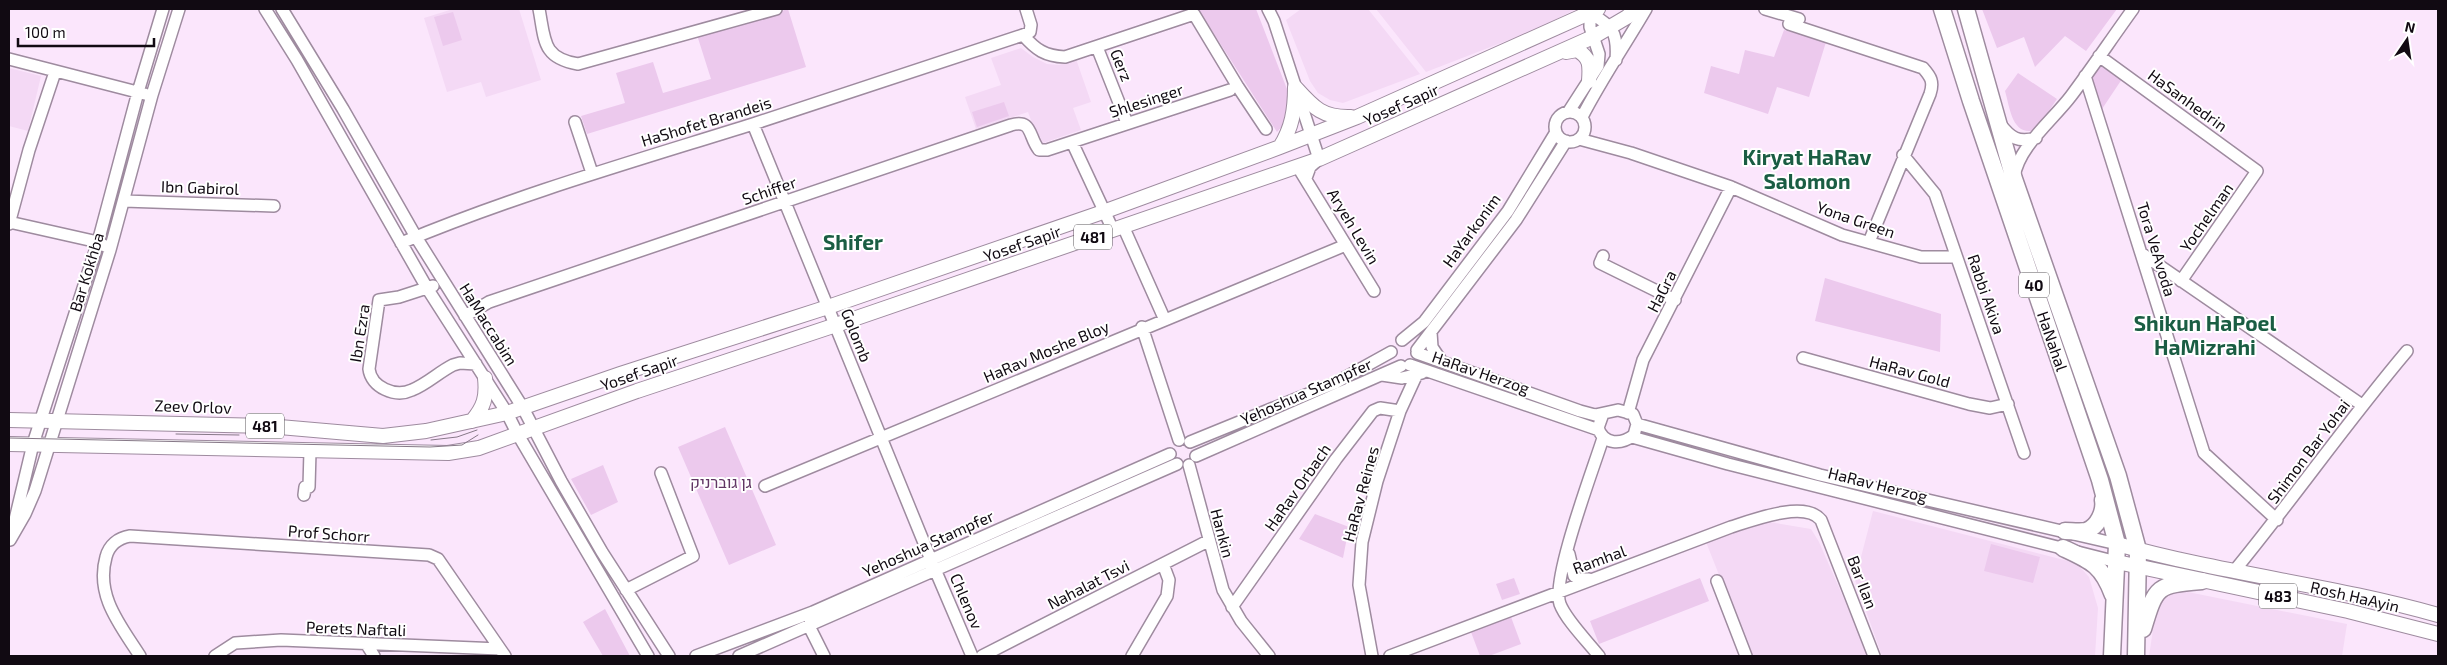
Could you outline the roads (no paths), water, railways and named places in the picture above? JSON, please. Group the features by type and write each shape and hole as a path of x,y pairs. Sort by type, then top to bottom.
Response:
{"highway":[{"name":"HaNahal","path":"1942,9 1971,101 2100,480 2117,544 2117,562"},
{"name":"HaNahal","path":"1966,9 2014,179 2118,476 2138,550"},
{"path":"2065,531 2087,531 2100,517 2104,504 2100,480"},
{"path":"2063,548 2090,561 2106,576 2116,602"},
{"name":"40","path":"2136,653 2138,550"},
{"name":"40","path":"2112,656 2117,562"},
{"path":"2136,653 2150,606 2158,593 2168,584 2202,580"}],"main road":[{"name":"Yosef Sapir","path":"517,433 1319,159 1593,37 1636,9"},
{"name":"Yosef Sapir","path":"523,408 620,374 828,307 1103,212 1280,147 1357,117 1594,11"},
{"path":"1560,52 1577,50 1586,55 1590,63 1589,82"},
{"path":"1295,87 1319,112 1336,117 1357,117"},
{"path":"1280,147 1287,135 1295,110 1295,87"},
{"path":"472,421 487,395 485,378"},
{"name":"Zeev Orlov","path":"9,420 56,419 268,426 383,436 404,435 508,413 523,408"},
{"name":"481","path":"9,444 448,453 479,448 517,433"},
{"name":"Rosh HaAyin","path":"2117,544 2138,550 2354,594 2438,615"},
{"name":"Rosh HaAyin","path":"2117,562 2348,611 2438,634"}],"street":[{"name":"Bar Kokhba","path":"9,542 33,444 98,242 138,92 163,9"},
{"name":"Bar Kokhba","path":"9,542 25,514 35,491 110,250 152,95 179,9"},
{"name":"HaMaccabim","path":"282,9 343,109 416,237 523,408 579,512 669,656"},
{"path":"539,9 547,47 561,61 578,64 776,9"},
{"path":"1026,9 1031,24 1030,32 1023,35 1036,50 1050,56 1065,57 1194,14 1266,129"},
{"path":"1268,9 1274,21 1319,159 1310,167 1306,178"},
{"path":"1594,11 1593,37 1599,54 1598,66 1569,111 1557,119 1556,132 1560,138 1566,141 1579,139 1583,136 1584,121 1595,91 1646,9"},
{"path":"1765,9 1923,68 1931,76 1933,86 1903,155 1869,242"},
{"path":"2014,179 2016,165 2070,97 2133,9"},
{"name":"HaMaccabim","path":"265,10 297,60 427,288 508,413 517,433 648,656"},
{"path":"1594,11 1611,27 1618,45 1616,60"},
{"name":"HaShofet Brandeis","path":"401,243 458,220 592,173 753,124 1023,35"},
{"name":"Gerz","path":"1097,47 1127,123"},
{"name":"HaSanhedrin","path":"2099,56 2257,171"},
{"path":"9,59 152,95"},
{"path":"55,72 29,150 9,223 98,242 110,250"},
{"name":"Tora VeAvoda","path":"2085,76 2204,453 2277,520"},
{"name":"Shlesinger","path":"1072,142 1230,90"},
{"path":"2070,97 2084,95 2094,104"},
{"path":"1569,111 1584,121"},
{"name":"Yona Green","path":"1584,121 1608,146"},
{"path":"1998,121 2014,139 2027,141 2036,138"},
{"path":"575,122 592,173"},
{"name":"Schiffer","path":"465,316 489,302 1020,122 1027,126 1039,150 1047,150 1072,142"},
{"name":"Golomb","path":"753,124 930,560"},
{"name":"HaYarkonim","path":"1402,340 1424,322 1491,234 1508,211 1556,132"},
{"name":"Yona Green","path":"1579,139 1608,146 1731,187 1842,235 1921,257 1956,257"},
{"name":"HaYarkonim","path":"1417,352 1516,220 1566,141"},
{"path":"1072,142 1103,212 1118,228 1164,318"},
{"name":"Rabbi Akiva","path":"1903,155 1935,194 2024,453"},
{"name":"Aryeh Levin","path":"1297,166 1374,292"},
{"name":"Yochelman","path":"2181,281 2257,171"},
{"name":"HaGra","path":"1628,413 1644,360 1731,187"},
{"name":"Ibn Gabirol","path":"124,201 274,206"},
{"name":"HaRav Moshe Bloy","path":"765,486 882,439 1142,327 1341,247"},
{"path":"2141,253 2362,405"},
{"path":"1603,256 1600,263 1675,300"},
{"name":"Ibn Ezra","path":"444,283 399,297 379,300 370,378 377,386 386,390 410,391 460,362 476,364"},
{"path":"1142,327 1185,441 1172,446 1183,460"},
{"path":"1431,332 1432,347 1443,364"},
{"path":"1382,375 1402,378 1415,360 1417,352 1413,344 1402,340 1395,344 1391,352 1394,361 1409,368"},
{"name":"Shimon Bar Yohai","path":"2235,570 2277,520 2362,405 2407,351"},
{"name":"Yehoshua Stampfer","path":"1185,441 1335,383 1391,352"},
{"name":"HaRav Herzog","path":"1417,352 1443,364 1580,411 1596,415 1613,410 1628,413"},
{"name":"HaRav Gold","path":"1803,358 1969,404 1990,408 2008,404"},
{"name":"HaRav Herzog","path":"1409,368 1429,371 1601,434 1613,442 1632,436 1728,464 2117,562"},
{"name":"Yehoshua Stampfer","path":"739,656 936,571 1183,460 1382,375 1409,368"},
{"name":"HaRav Reines","path":"1372,656 1359,585 1362,542 1377,481 1400,412 1409,368"},
{"name":"HaRav Orbach","path":"1232,607 1336,459 1373,411 1380,408 1400,412"},
{"path":"1628,413 1632,414 1637,424 1632,436"},
{"path":"1599,656 1563,610 1558,598 1568,546 1601,434 1599,422 1604,414"},
{"name":"HaRav Herzog","path":"1637,424 1820,474 2117,544"},
{"name":"Hankin","path":"1185,441 1195,446 1183,460 1223,590 1232,607"},
{"path":"304,496 305,487 309,487 310,451"},
{"name":"Yehoshua Stampfer","path":"696,656 813,612 930,560 1183,460"},
{"path":"626,590 693,556 661,473"},
{"name":"Ramhal","path":"1390,656 1559,590 1742,523 1790,512 1810,512 1817,515 1821,520"},
{"name":"Bar Ilan","path":"1821,520 1874,656"},
{"name":"Prof Schorr","path":"140,656 112,611 105,595 103,573 107,552 111,546 117,540 130,536 429,556 438,559 502,653"},
{"name":"Nahalat Tsvi","path":"982,656 1208,541"},
{"path":"1568,546 1574,576 1579,579 1589,579"},
{"name":"Chlenov","path":"930,560 972,656"},
{"path":"1132,656 1167,596 1169,580 1163,564"},
{"path":"1717,581 1746,656"},
{"path":"1232,607 1269,656"},
{"path":"813,612 810,626 824,656"},
{"path":"636,636 638,656"},
{"name":"Perets Naftali","path":"215,656 236,643 281,640 502,653"},
{"path":"367,645 374,656"}],"tram line":[{"path":"431,440 457,437 477,430"},
{"path":"176,434 239,435"},
{"path":"9,438 430,447 462,445 478,435"}],"district":[{"name":"Kiryat HaRav Salomon","path":"1807,168"},
{"name":"Shifer","path":"853,241"},
{"name":"Shikun HaPoel HaMizrahi","path":"2205,334"}],"park label":[{"name":"גן גוברניק","path":"721,481"}]}
